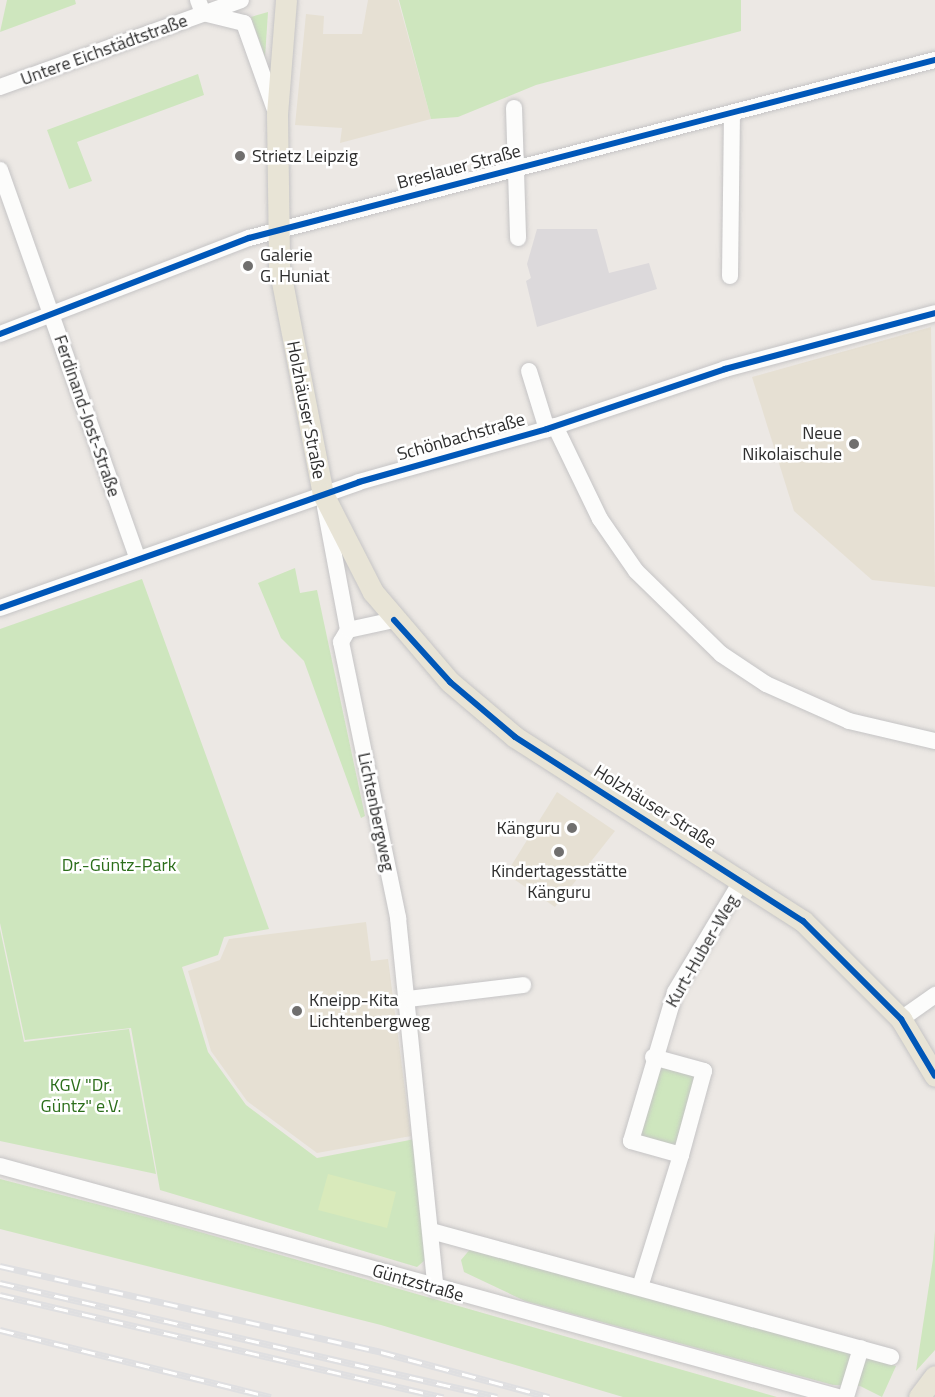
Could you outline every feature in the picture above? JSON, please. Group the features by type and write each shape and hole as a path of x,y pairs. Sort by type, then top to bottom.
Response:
{"main road":[{"name":"Holzhäuser Straße","path":"286,0 277,114 279,266 323,494 358,566 394,620 450,682 515,737 742,880 812,928 901,1019 935,1076"},
{"path":"919,1397 935,1376"}],"street":[{"name":"Untere Eichstädtstraße","path":"0,87 201,7 242,0"},
{"path":"201,7 244,23 277,114"},
{"name":"Breslauer Straße","path":"0,334 279,231 935,60"},
{"name":"Breslauer Straße","path":"514,108 518,238"},
{"path":"730,276 732,114"},
{"name":"Ferdinand-Jost-Straße","path":"0,170 138,559"},
{"name":"Schönbachstraße","path":"0,608 323,494 551,427 725,369 935,313"},
{"path":"529,371 551,427 600,519 636,570 721,654 766,684 849,721 935,741"},
{"name":"Lichtenbergweg","path":"323,494 348,630 341,642 398,918 436,1289"},
{"path":"348,630 394,620"},
{"name":"Kurt-Huber-Weg","path":"681,1155 631,1141 653,1057 675,992 742,880"},
{"path":"408,999 523,985"},
{"path":"901,1019 935,995"},
{"path":"640,1287 681,1155 704,1071 653,1057"},
{"name":"Güntzstraße","path":"0,1166 436,1289 838,1397"},
{"path":"431,1231 891,1357"},
{"path":"846,1397 861,1348"}],"shaded area":[{"path":"368,0 398,0 431,119 340,143 342,128 295,125 306,14 324,16 323,34 362,34"},
{"path":"537,229 597,229 609,273 649,263 657,289 537,327 526,281 531,278 527,264"},
{"name":"Neue Nikolaischule","path":"931,327 935,587 872,580 794,511 752,377"},
{"name":"Kindertagesstätte Känguru","path":"557,792 615,831 555,907 506,874"},
{"name":"Kneipp-Kita Lichtenbergweg","path":"366,922 371,961 388,959 411,1136 317,1153 247,1101 211,1051 188,971 220,960 229,939"}],"green space":[{"path":"7,0 75,0 76,4 0,32"},
{"path":"399,0 741,0 741,31 536,85 458,117 431,119"},
{"path":"268,12 265,57 251,17"},
{"path":"198,74 204,95 77,142 92,181 69,189 47,130"},
{"path":"295,568 300,593 317,590 365,816 361,818 304,661 281,638 258,583"},
{"name":"Dr.-Güntz-Park","path":"142,579 269,929 224,937 218,955 182,967 208,1052 246,1105 317,1158 415,1139 425,1260 417,1267 160,1190 131,1028 25,1040 0,923 0,629"},
{"name":"KGV \"Dr. Güntz\" e.V.","path":"0,929 24,1042 129,1029 156,1174 0,1141"},
{"path":"658,1063 699,1074 677,1149 637,1139"},
{"path":"328,1174 396,1192 387,1228 318,1210"},
{"path":"0,1179 158,1220 777,1397 623,1397 381,1325 0,1229"},
{"path":"935,1231 935,1350 916,1371 933,1259"},
{"path":"472,1247 896,1366 882,1397 860,1386 833,1385 525,1301 464,1272 461,1260"}],"railway":[{"path":"0,1266 381,1352 549,1397"},
{"path":"0,1283 497,1397"},
{"path":"0,1295 443,1397"},
{"path":"0,1330 271,1397"}],"cycle path":[{"path":"0,334 249,238 935,60"},
{"path":"0,608 359,482 547,429 725,369 935,313"},
{"path":"394,620 450,682 515,737 803,921 901,1019 935,1076"}],"place":[{"name":"Strietz Leipzig","path":"240,156"},
{"name":"Galerie G. Huniat","path":"248,266"},
{"name":"Neue Nikolaischule","path":"854,444"},
{"name":"Känguru","path":"572,828"},
{"name":"Kindertagesstätte Känguru","path":"559,852"},
{"name":"Kneipp-Kita Lichtenbergweg","path":"297,1011"}]}
